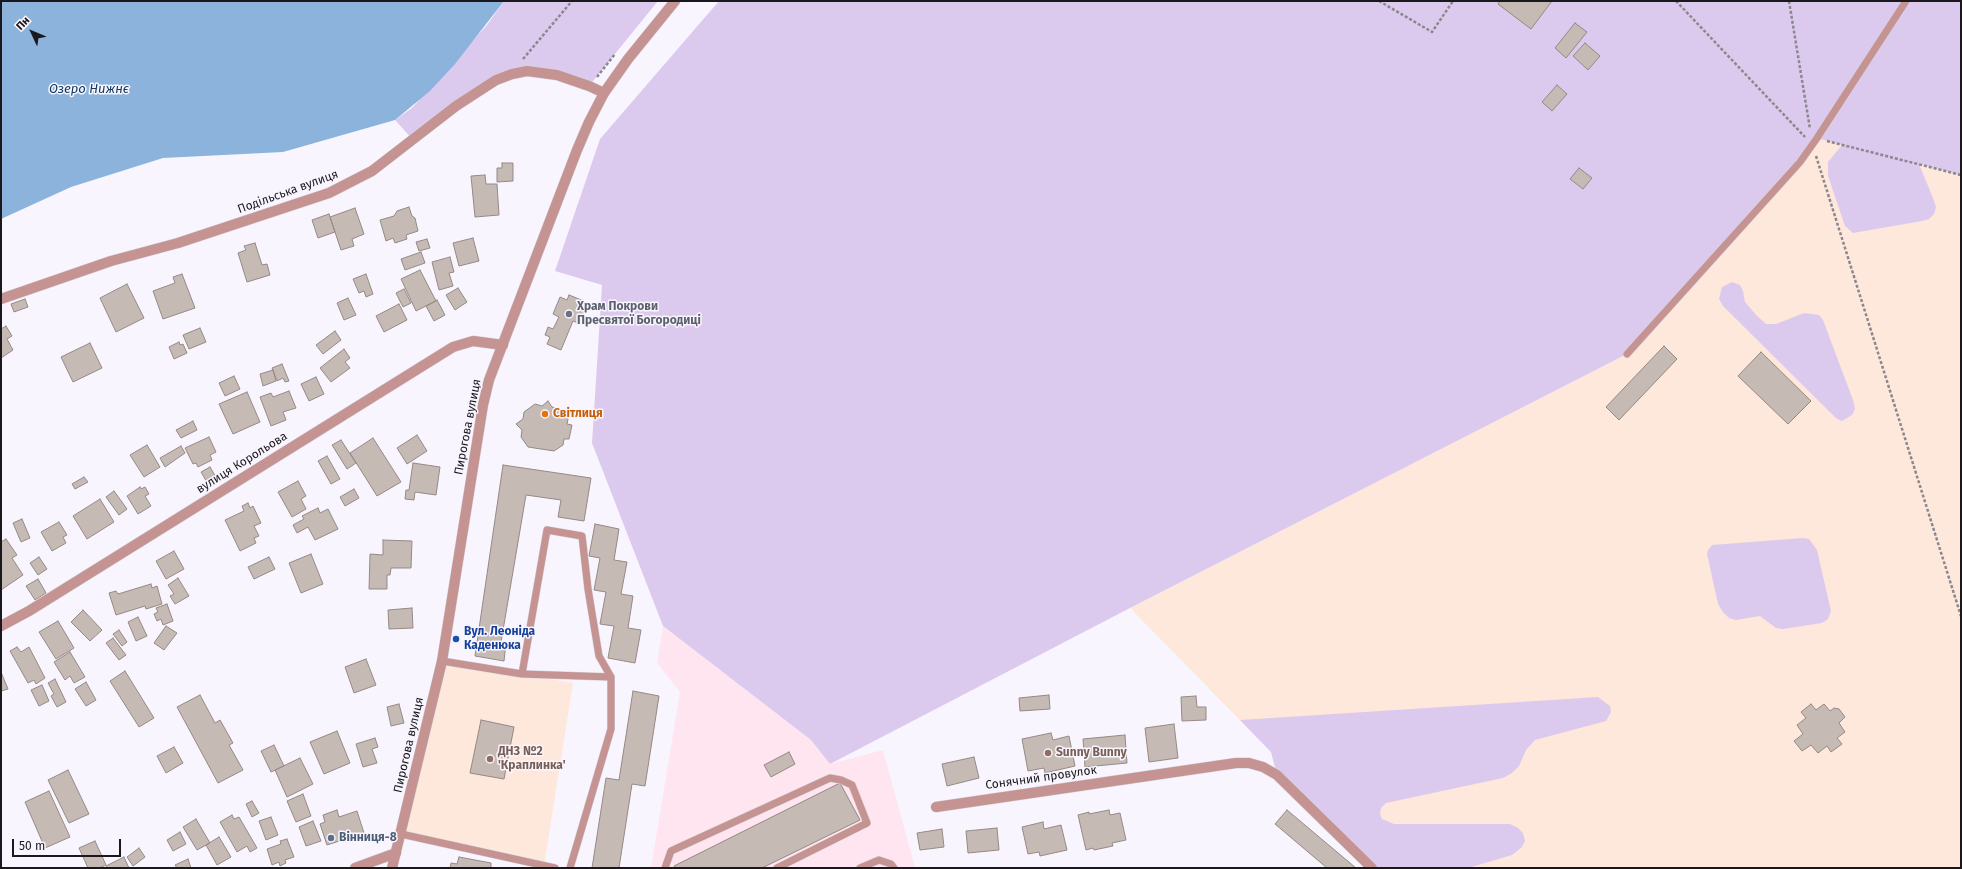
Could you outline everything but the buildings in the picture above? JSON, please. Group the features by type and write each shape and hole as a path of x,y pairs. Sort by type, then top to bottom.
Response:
{"street":[{"name":"Пирогова вулиця","path":"392,868 442,661 483,406 489,380 577,150 604,94 639,42 675,1"},
{"name":"Подільська вулиця","path":"1,299 111,261 185,241 329,193 372,171 456,106 496,80 512,74 527,71 557,75 589,86 604,94"},
{"name":"вулиця Корольова","path":"1,626 29,611 453,347 473,341 503,345"},
{"name":"Сонячний провулок","path":"936,807 1236,763 1249,763 1263,767 1277,775 1372,868"},
{"path":"355,868 396,853"}],"lane":[{"path":"1627,354 1800,162 1813,145 1906,1"},
{"path":"522,674 547,530 582,536 587,582 599,656 611,677 611,729 570,868"},
{"path":"442,661 522,674 611,677"},
{"path":"665,868 671,851 830,778 841,780 852,785 867,823 777,868"},
{"path":"401,834 555,868"},
{"path":"860,868 879,860 891,864 894,868"}],"path":[{"path":"512,74 572,1"},
{"path":"1379,1 1432,32 1453,1"},
{"path":"1676,1 1813,145"},
{"path":"1789,1 1813,145 1961,616"},
{"path":"1817,138 1961,175"}],"shaded area":[{"path":"504,1 658,1 589,86 572,79 512,74 413,140 395,120 412,108 487,25"},
{"path":"719,1 1961,1 1961,175 1919,164 1936,207 1934,214 1929,219 1922,221 1853,233 1845,226 1828,176 1828,162 1842,145 1817,138 1627,354 1130,608 830,764 811,740 663,626 592,443 602,285 555,271 600,139"},
{"path":"1817,138 1961,175 1961,868 1372,868 1277,775 1271,752 1130,608 1627,354"},
{"path":"1732,282 1740,285 1745,302 1766,324 1776,324 1804,313 1819,315 1823,320 1853,400 1855,409 1852,415 1842,421 1837,419 1723,306 1719,299 1722,287"},
{"path":"1803,538 1809,539 1817,550 1831,611 1828,619 1822,623 1783,629 1776,628 1760,616 1736,620 1729,618 1723,612 1718,604 1707,554 1712,545"},
{"path":"663,626 811,740 830,764 883,750 915,868 651,868 680,692 657,663"},
{"name":"ДНЗ №2 'Краплинка'","path":"442,661 573,683 544,866 401,834"},
{"path":"1598,697 1610,706 1611,712 1606,721 1535,740 1526,750 1519,766 1512,773 1503,778 1386,803 1381,808 1380,814 1382,819 1394,824 1510,824 1518,828 1523,833 1525,841 1522,847 1512,855 1468,868 1372,868 1277,775 1271,752 1240,720"}],"water":[{"name":"Озеро Нижнє","path":"1,1 504,1 455,64 430,91 395,120 283,152 163,158 71,187 1,219"}],"place":[{"name":"Храм Покрови Пресвятої Богородиці","path":"569,314"},
{"name":"Світлиця","path":"545,414"},
{"name":"Вул. Леоніда Каденюка","path":"456,639"},
{"name":"Sunny Bunny","path":"1048,753"},
{"name":"ДНЗ №2 'Краплинка'","path":"490,759"},
{"name":"Вінниця-8","path":"331,838"}]}
